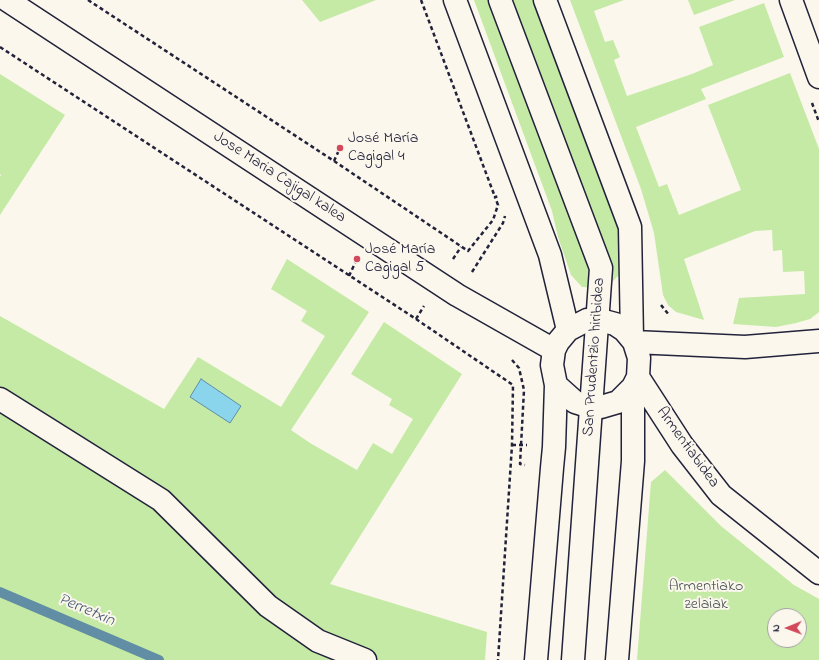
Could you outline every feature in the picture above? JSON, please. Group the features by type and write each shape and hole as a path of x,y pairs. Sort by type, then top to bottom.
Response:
{"street":[{"name":"Jose Maria Cajigal kalea","path":"7,0 457,295 554,350"},
{"name":"San Prudentzio hiribidea","path":"455,0 550,255 568,330"},
{"name":"San Prudentzio hiribidea","path":"500,0 601,268 573,660"},
{"name":"San Prudentzio hiribidea","path":"545,0 630,226 633,340 639,358 636,382"},
{"path":"791,0 819,77"},
{"path":"536,660 554,447 556,385 552,365 554,350 558,342 568,330 587,320 597,320 614,324 624,330 633,340 745,347 816,340"},
{"path":"556,385 575,402 591,407 601,408 618,402 636,382"},
{"path":"617,660 633,461 636,382"},
{"name":"Armentiabidea","path":"636,382 682,446 721,495 819,573"},
{"path":"0,399 161,500 268,606 318,641 365,660"}],"path":[{"path":"88,0 334,161 468,251 493,220 498,204 421,0"},
{"path":"0,47 513,385 512,445 498,660"},
{"path":"334,161 340,148"},
{"path":"495,197 523,185"},
{"path":"457,295 503,223 507,206 503,194"},
{"path":"349,276 357,259"},
{"path":"510,358 519,368 524,390 520,464 552,468"}],"green space":[{"path":"302,0 376,0 320,22"},
{"path":"474,0 533,0 620,233 622,272 610,284 594,288 582,287 571,275 558,237 552,211"},
{"path":"570,0 624,0 594,11 605,42 613,40 620,57 614,60 627,96 692,74 713,65 699,27 764,3 784,57 701,89 706,99 636,127 659,187 667,184 679,215 741,190 708,105 790,73 819,149 819,312 810,319 776,327 733,324 739,298 805,294 804,271 783,272 782,250 773,251 772,230 755,231 684,259 704,320 676,312 668,305 663,295 654,233 641,189"},
{"path":"688,0 735,0 694,15"},
{"path":"0,74 65,115 0,215 1,175"},
{"path":"287,259 369,312 291,430 310,443 357,470 373,443 392,454 413,419 389,405 392,399 351,374 384,322 462,374 330,584 487,632 485,660 0,660 0,316 164,409 198,357 281,407 325,336 301,321 307,311 271,289"},
{"name":"Armentiako zelaiak","path":"665,470 721,526 794,585 819,599 819,660 637,660 651,482"}],"water":[{"path":"201,379 241,406 230,423 190,397"}],"waterway":[{"name":"Perretxin","path":"0,592 159,660"}],"place":[{"name":"José María Cagigal 4","path":"340,148"},
{"name":"José María Cagigal 5","path":"357,259"}]}
